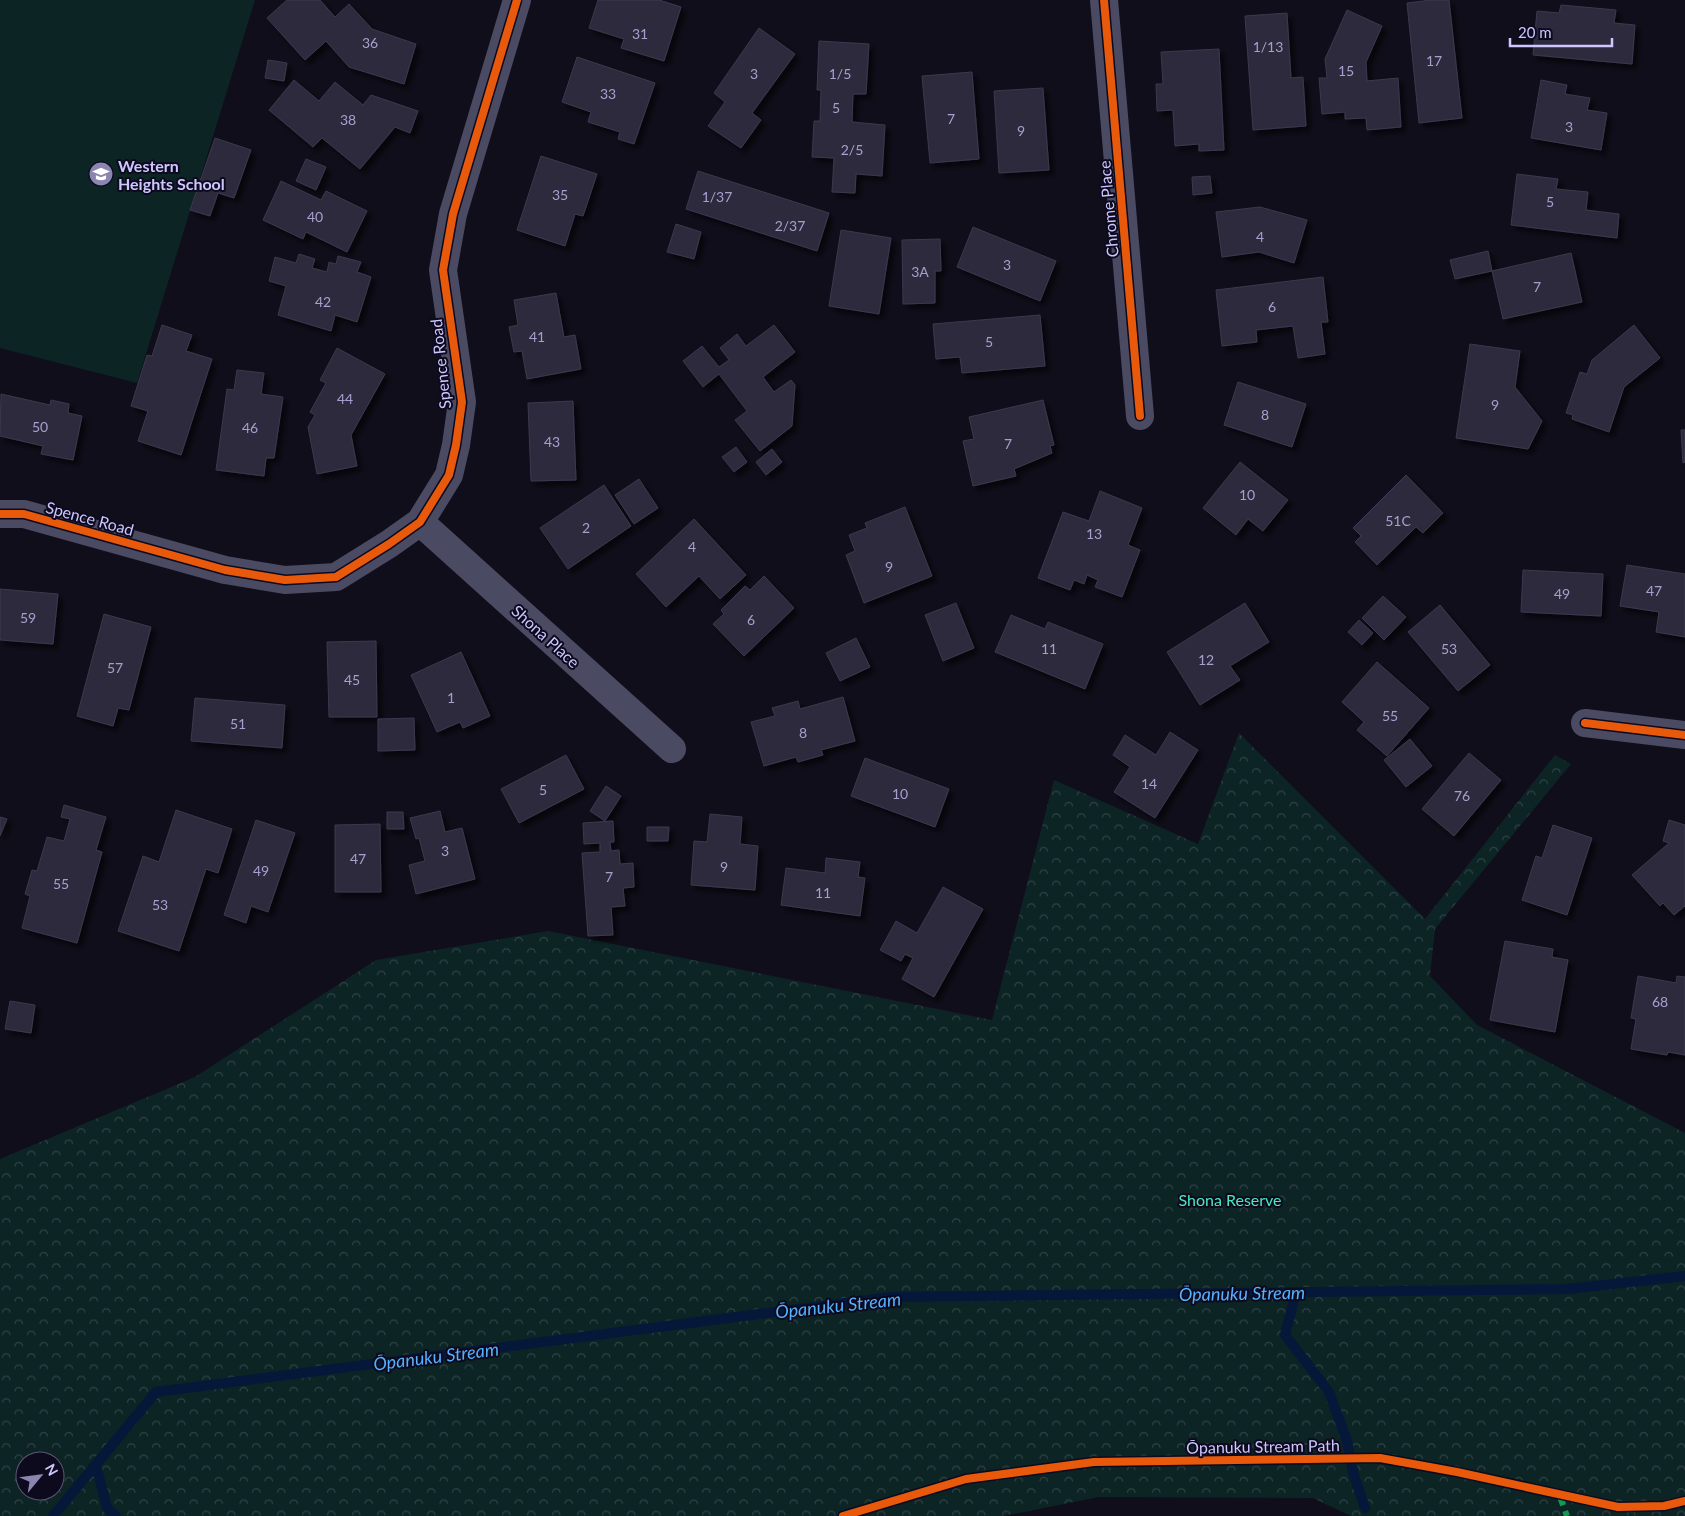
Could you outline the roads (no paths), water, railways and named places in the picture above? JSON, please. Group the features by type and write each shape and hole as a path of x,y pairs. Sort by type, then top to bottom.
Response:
{"street":[{"name":"Spence Road","path":"0,514 24,514 225,570 285,580 336,577 420,522 449,475 456,445 462,402 443,270 452,224 517,0"},
{"name":"Chrome Place","path":"1104,0 1140,416"},
{"name":"Shona Place","path":"420,522 672,750"},
{"path":"1585,723 1685,735"}],"waterway":[{"name":"Ōpanuku Stream","path":"53,1516 156,1392 891,1297 1567,1289 1685,1276"},
{"path":"1296,1292 1285,1335 1329,1392 1347,1441 1353,1472 1365,1508"},
{"path":"96,1465 107,1508 116,1516"}],"place":[{"name":"Western Heights School","path":"101,174"}],"park label":[{"name":"Shona Reserve","path":"1230,1199"}]}
